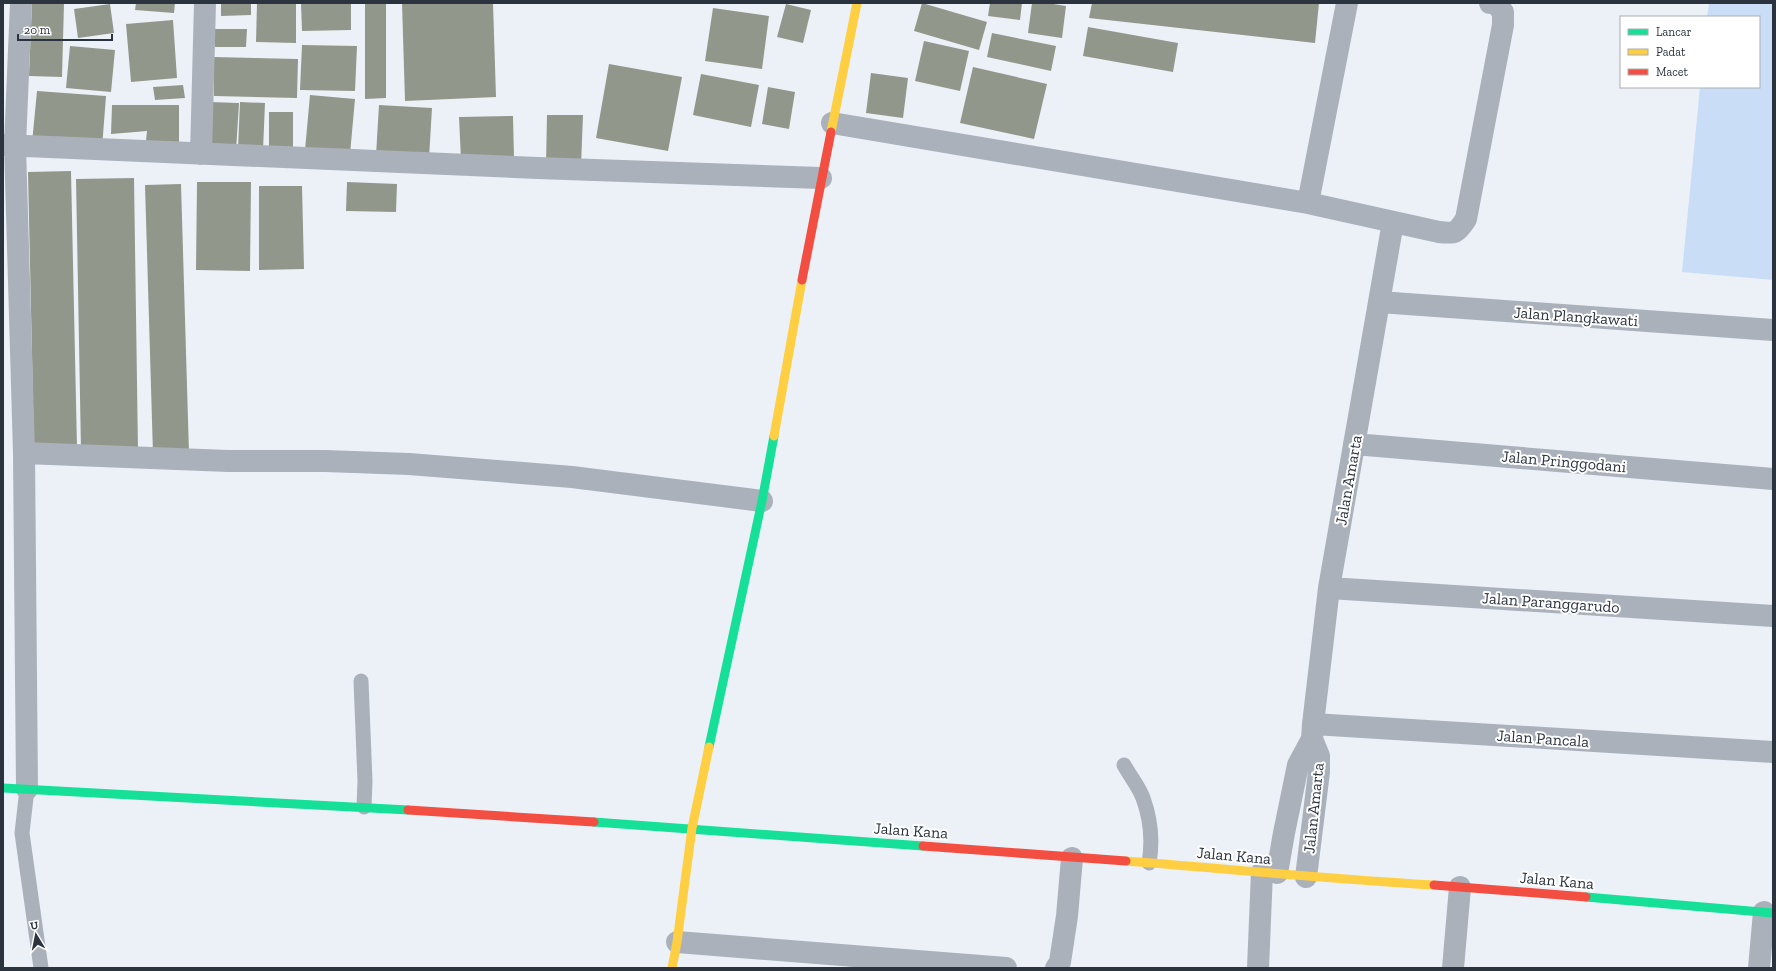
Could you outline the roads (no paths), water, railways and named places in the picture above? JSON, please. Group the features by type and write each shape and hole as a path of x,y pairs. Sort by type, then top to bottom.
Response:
{"street":[{"path":"21,3 9,145 24,453 27,789"},
{"path":"201,154 205,3"},
{"path":"672,968 677,942 692,828 762,501 821,178 857,3"},
{"path":"1308,203 1347,3"},
{"path":"832,123 1308,203 1452,234 1459,230 1466,219 1504,25 1503,12 1496,4 1490,3"},
{"path":"9,145 821,178"},
{"name":"Jalan Amarta","path":"1258,968 1270,873 1284,833 1298,765 1312,732 1329,588 1393,222"},
{"name":"Jalan Plangkawati","path":"1378,302 1773,330"},
{"name":"Jalan Pringgodani","path":"1354,444 1773,479"},
{"path":"24,453 220,460 325,461 409,464 572,477 762,501"},
{"name":"Jalan Paranggarudo","path":"1329,588 1773,616"},
{"name":"Jalan Amarta","path":"1306,877 1319,772 1319,756 1312,732"},
{"name":"Jalan Pancala","path":"1312,732 1773,752"},
{"name":"Jalan Kana","path":"3,788 364,807 692,828 1769,912"},
{"path":"1056,968 1060,962 1067,916 1072,858"},
{"path":"1453,968 1460,887"},
{"path":"1760,968 1769,912"},
{"path":"677,942 1006,968"}],"lane":[{"path":"361,681 365,781 364,807"},
{"path":"1124,765 1143,797 1150,826 1152,844 1149,863"},
{"path":"27,789 22,833 41,968"}]}
